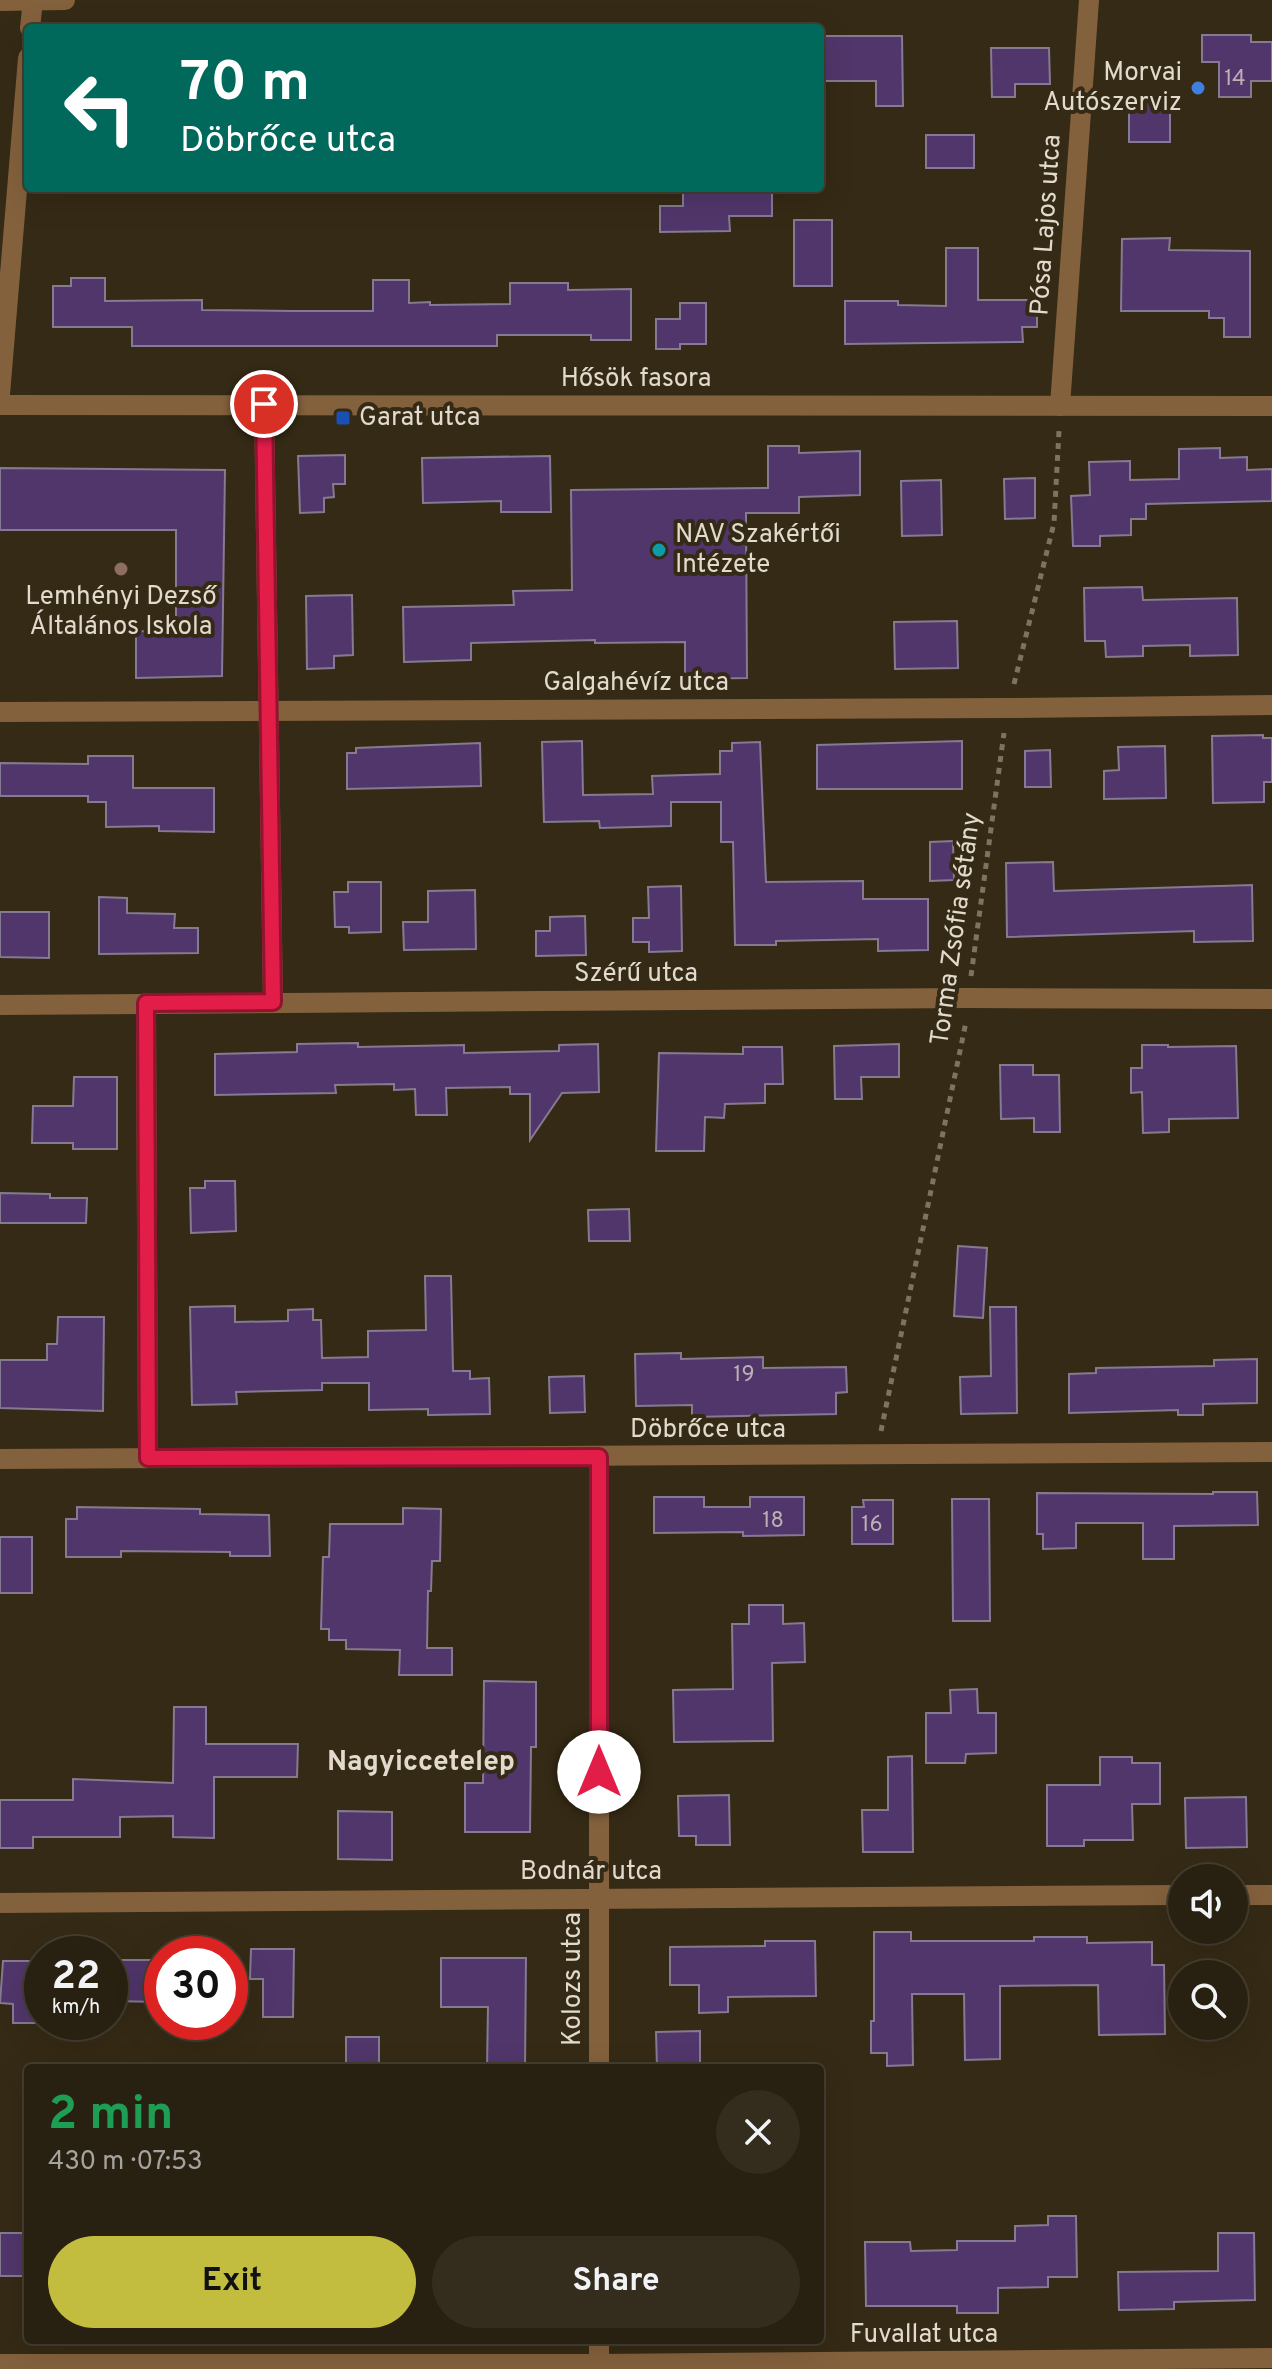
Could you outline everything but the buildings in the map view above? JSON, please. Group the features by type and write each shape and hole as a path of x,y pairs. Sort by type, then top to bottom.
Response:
{"street":[{"path":"30,24 33,0"},
{"path":"0,1 65,0"},
{"name":"Pósa Lajos utca","path":"1060,406 1089,0"},
{"path":"0,394 24,106"},
{"path":"264,404 273,1002"},
{"name":"Hősök fasora","path":"0,405 1272,406"},
{"name":"Galgahévíz utca","path":"0,712 1272,705"},
{"name":"Szérű utca","path":"0,1005 968,998 1272,999"},
{"path":"146,1003 148,1458"},
{"name":"Döbrőce utca","path":"0,1459 1272,1452"},
{"name":"Kolozs utca","path":"599,1457 599,2064"},
{"name":"Bodnár utca","path":"0,1903 1168,1895"},
{"path":"1248,1895 1272,1895"},
{"path":"599,2344 599,2367"},
{"name":"Fuvallat utca","path":"0,2364 599,2367 1272,2358"}],"path":[{"name":"Torma Zsófia sétány","path":"876,1455 965,1031 1008,708 1054,523 1060,406"}],"place":[{"name":"Morvai Autószerviz","path":"1198,88"},
{"name":"Garat utca","path":"343,418"},
{"name":"NAV Szakértői Intézete","path":"659,550"},
{"name":"Lemhényi Dezső Általános Iskola","path":"121,569"}],"district":[{"name":"Nagyiccetelep","path":"421,1763"}],"route":[{"path":"264,404 273,1002 146,1003 148,1458 599,1457 599,1772"}]}
